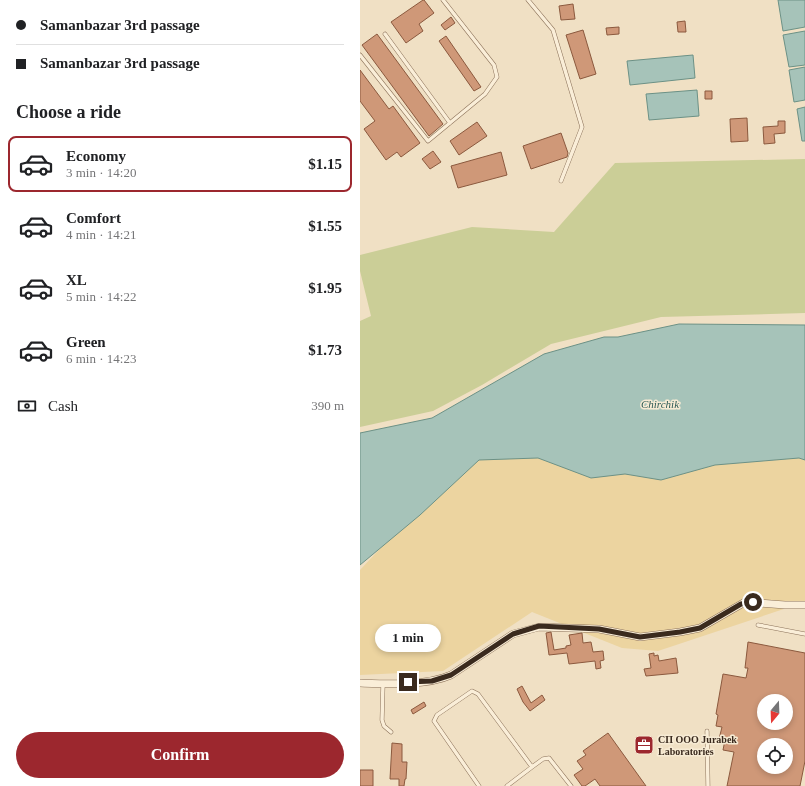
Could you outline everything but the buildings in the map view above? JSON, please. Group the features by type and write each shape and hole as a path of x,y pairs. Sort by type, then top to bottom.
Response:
{"street":[{"path":"360,683 383,684 432,681 445,678 513,634 539,626 599,629 640,637 700,628 745,602 805,605"}],"lane":[{"path":"360,55 428,141 485,94 497,77 494,65 443,0"},
{"path":"528,0 553,30 582,127 561,181"},
{"path":"385,34 450,123"},
{"path":"758,625 805,634"},
{"path":"383,684 382,720 384,726 391,732"},
{"path":"479,786 434,722 437,715 468,692 472,691 478,694 532,767"},
{"path":"707,731 708,786"},
{"path":"507,786 543,759 549,758 571,786"}],"green space":[{"path":"805,159 805,313 661,317 551,344 482,385 433,411 360,427 360,321 371,316 360,271 360,255 472,227 554,232 615,163"}],"sand":[{"path":"805,361 805,602 658,651 622,648 532,612 443,671 360,675 360,570 478,444"}],"water":[{"path":"778,0 805,0 805,27 783,31"},
{"path":"805,31 805,65 789,67 783,35"},
{"path":"693,55 695,78 630,85 627,61"},
{"path":"805,67 805,100 794,102 789,70"},
{"path":"697,90 699,116 649,120 646,94"},
{"path":"805,107 805,141 802,141 797,109"},
{"name":"Chirchik","path":"679,324 805,325 805,460 799,458 715,465 661,480 625,474 591,478 538,458 479,460 420,515 360,565 360,433 432,418 544,354 604,337 618,337"}],"place":[{"name":"СП ООО Jurabek Laboratories","path":"644,745"}],"route":[{"path":"408,682 432,681 445,678 513,634 539,626 599,629 640,637 700,628 745,602 753,602"}]}
